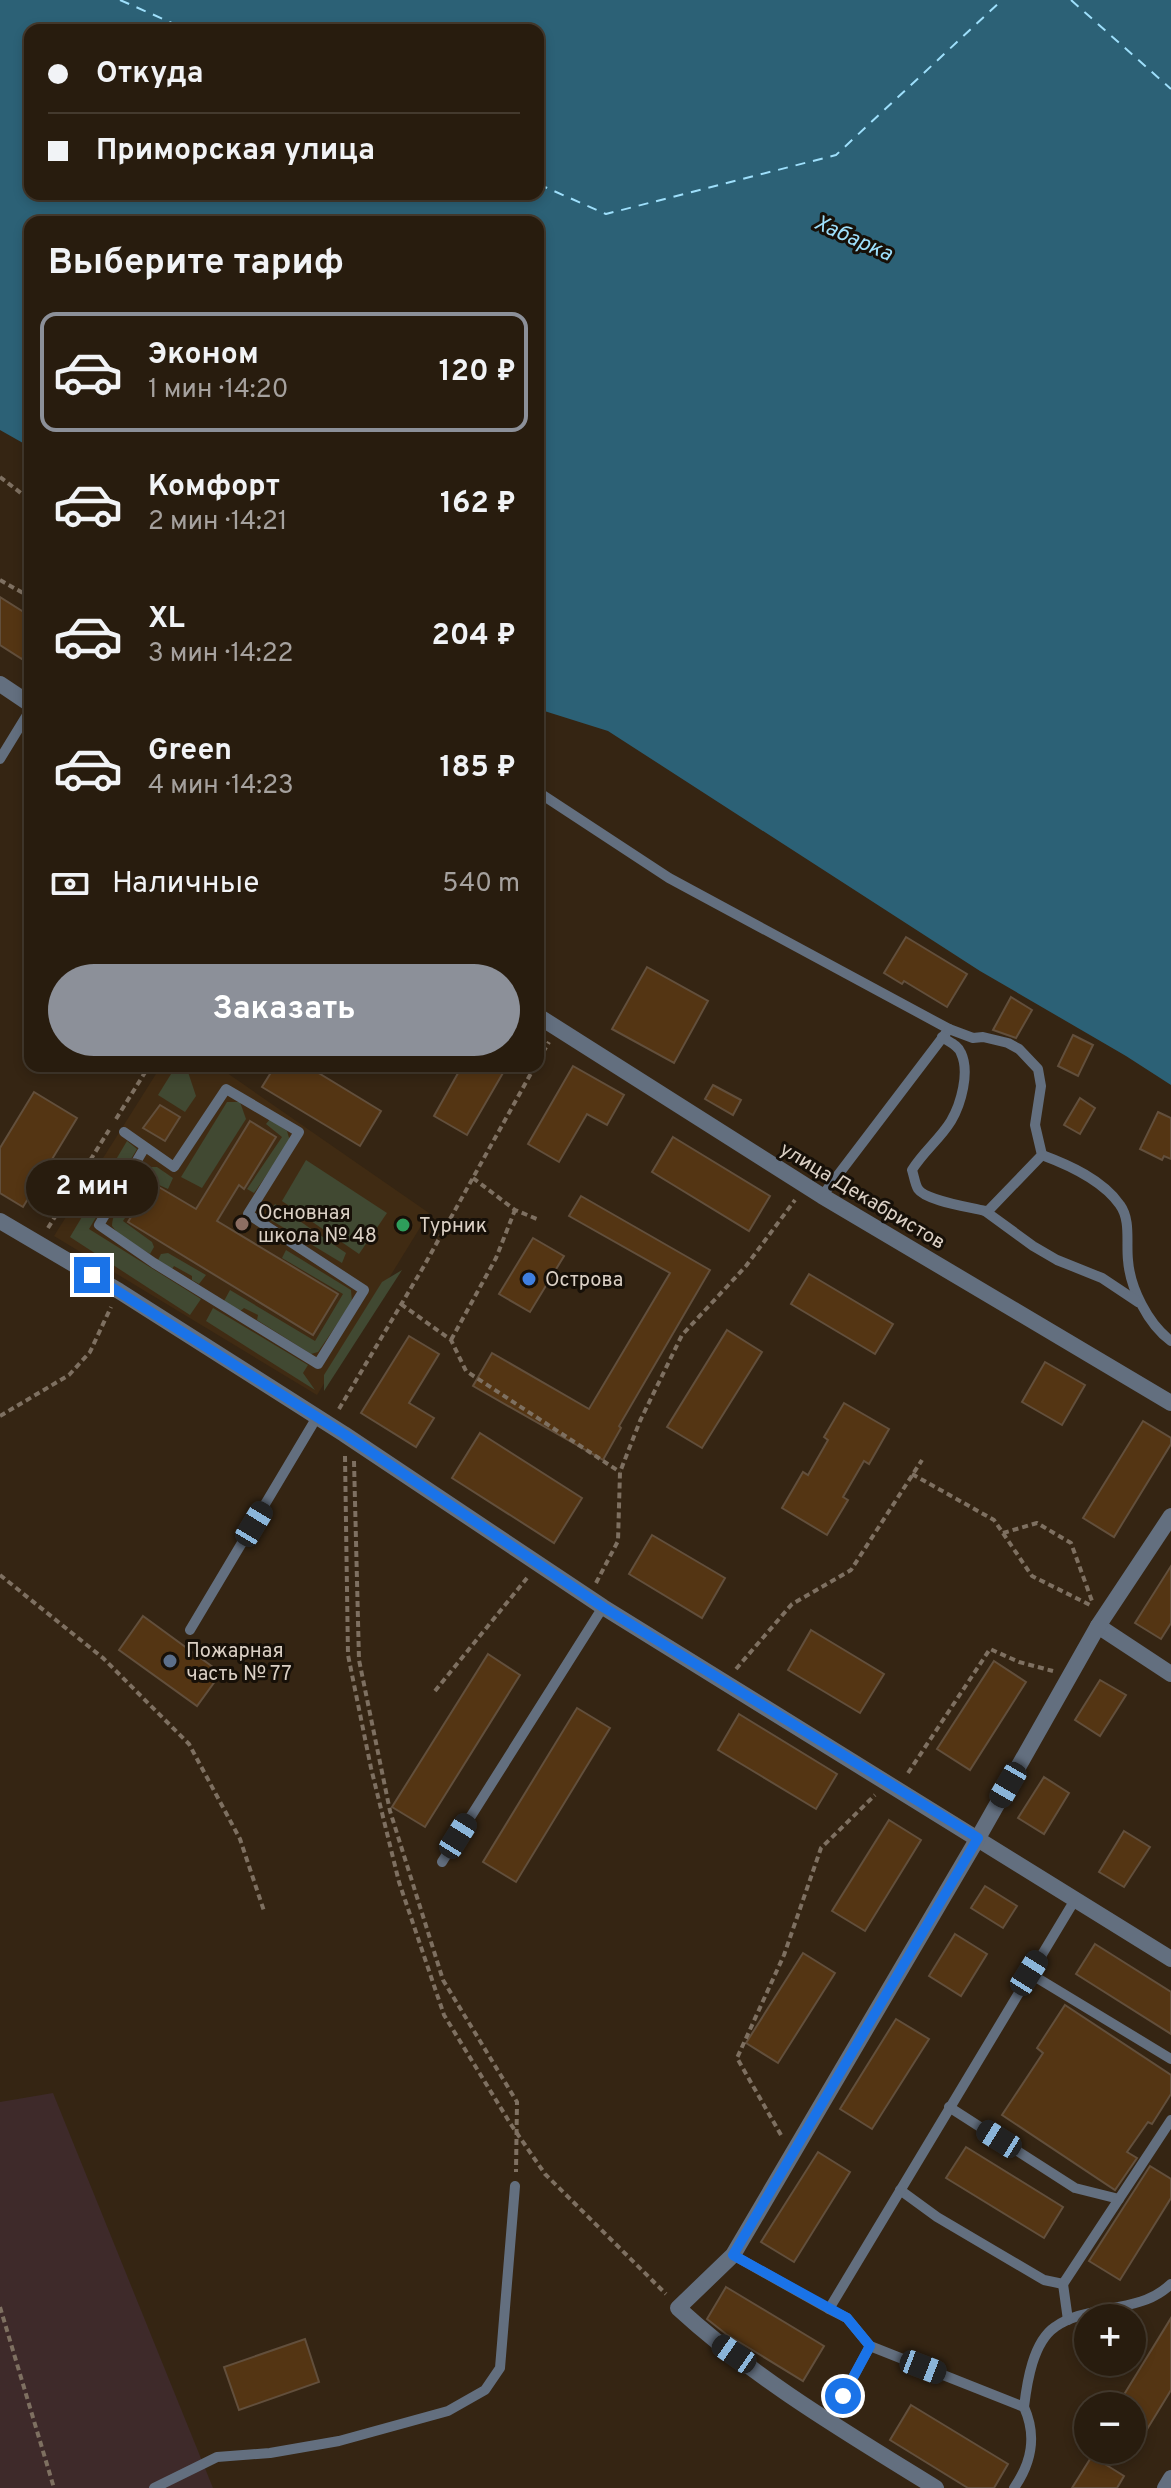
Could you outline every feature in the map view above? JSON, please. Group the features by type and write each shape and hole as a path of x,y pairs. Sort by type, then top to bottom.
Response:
{"street":[{"path":"0,684 24,702"},
{"name":"улица Декабристов","path":"544,1020 822,1196 1171,1403"},
{"path":"0,1221 119,1291 349,1436 603,1607 1171,1959"},
{"path":"936,2488 829,2422 710,2337 678,2308 733,2255 978,1838 1098,1626 1171,1516"},
{"path":"1098,1626 1171,1674"},
{"path":"1165,2488 1171,2478"}],"lane":[{"path":"0,759 24,717"},
{"path":"544,796 669,878 946,1033 983,1037 1019,1049 1038,1069 1041,1086 1035,1125 1042,1155"},
{"path":"822,1196 946,1033"},
{"path":"946,1033 961,1052 965,1074 962,1092 952,1119 912,1170 917,1188 934,1199 985,1211 1033,1246 1057,1260 1102,1278 1140,1303"},
{"path":"124,1132 174,1167 226,1089 299,1132 248,1214 364,1290 318,1364 154,1263 99,1225 145,1147"},
{"path":"985,1211 1042,1155"},
{"path":"1042,1155 1074,1168 1120,1204 1127,1222 1130,1278 1140,1303 1171,1341"},
{"path":"190,1630 323,1421"},
{"path":"442,1862 603,1607"},
{"path":"829,2309 1076,1898"},
{"path":"1029,1973 1171,2059"},
{"path":"949,2107 1075,2188 1119,2199"},
{"path":"1068,2320 1063,2284 1171,2120"},
{"path":"154,2488 217,2457 270,2453 339,2441 448,2411 485,2390 500,2368 515,2186"},
{"path":"900,2190 937,2217 1044,2280 1063,2284"},
{"path":"733,2255 847,2318 870,2346 1024,2407"},
{"path":"1014,2488 1024,2474 1032,2449 1030,2420 1024,2407 1029,2369 1044,2338 1052,2328 1068,2320 1157,2296 1171,2284"},
{"path":"829,2422 870,2346"}],"path":[{"path":"0,477 24,495"},
{"path":"0,580 24,594"},
{"path":"38,1243 145,1072"},
{"path":"323,1421 401,1304 532,1072"},
{"path":"473,1178 515,1210 537,1219"},
{"path":"588,1597 618,1541 620,1472 640,1421 682,1335 746,1266 806,1185"},
{"path":"451,1340 496,1258 515,1210"},
{"path":"0,1416 69,1375 90,1352 119,1291"},
{"path":"401,1304 451,1340 466,1371 620,1472"},
{"path":"349,1436 348,1655 399,1882 444,2015 545,2174 613,2239 678,2308"},
{"path":"349,1436 359,1660 390,1811 443,1980 517,2102 515,2186"},
{"path":"725,1682 792,1604 851,1570 922,1460"},
{"path":"912,1474 994,1520 1032,1576 1094,1607 1071,1543 1037,1523 1003,1533"},
{"path":"435,1691 539,1564"},
{"path":"0,1575 103,1658 189,1744 240,1839 264,1911"},
{"path":"792,2154 737,2058 784,1955 821,1848 893,1785 990,1649 1019,1662 1055,1672"},
{"path":"0,2307 54,2488"}],"shaded area":[{"name":"Основная школа № 48","path":"157,1072 226,1072 429,1213 317,1395 54,1236"},
{"path":"53,2093 213,2488 0,2488 0,2102"}],"green space":[{"path":"172,1072 188,1072 196,1096 185,1112 158,1095"},
{"path":"227,1102 240,1102 246,1119 202,1188 181,1177"},
{"path":"270,1119 287,1131 290,1141 254,1193 247,1189 282,1137 266,1124"},
{"path":"127,1141 137,1149 89,1229 201,1299 190,1315 70,1237"},
{"path":"306,1160 387,1213 359,1254 282,1201"},
{"path":"147,1167 157,1167 173,1178 168,1189 150,1181 123,1221 152,1242 154,1247 150,1254 119,1235 112,1226 124,1192 135,1176"},
{"path":"275,1204 346,1253 342,1263 266,1217"},
{"path":"286,1250 351,1290 352,1302 318,1352 311,1354 257,1320 258,1315 244,1308 239,1312 224,1301 230,1290 315,1341 343,1294 282,1258"},
{"path":"168,1253 206,1275 199,1284 192,1280 192,1276 158,1260 161,1254"},
{"path":"402,1270 324,1391 324,1375 382,1282"},
{"path":"213,1308 308,1365 303,1373 315,1390 206,1321"}],"water":[{"name":"Хабарка","path":"0,0 1171,0 1171,1085 980,971 608,731 544,711 544,216 24,216 24,444 0,430"}],"building":[{"path":"0,597 24,612 24,656 22,659 0,645"},
{"path":"906,937 967,974 947,1007 904,981 902,984 884,973"},
{"path":"647,967 708,1001 674,1063 612,1029"},
{"path":"1011,997 1032,1010 1016,1038 993,1030"},
{"path":"1073,1035 1093,1045 1078,1076 1058,1066"},
{"path":"573,1066 624,1095 607,1125 587,1114 559,1162 528,1144"},
{"path":"271,1072 317,1072 381,1111 360,1146 262,1087"},
{"path":"459,1072 504,1072 467,1135 434,1116"},
{"path":"713,1085 741,1100 733,1115 705,1099"},
{"path":"34,1092 77,1118 23,1207 0,1193 0,1148"},
{"path":"1080,1098 1095,1108 1080,1134 1064,1125"},
{"path":"160,1105 180,1117 165,1141 143,1128"},
{"path":"1158,1112 1171,1118 1171,1159 1164,1156 1162,1160 1140,1149"},
{"path":"250,1121 276,1137 244,1189 239,1185 217,1221 338,1294 313,1335 128,1222 152,1183 196,1209"},
{"path":"673,1137 770,1196 749,1231 652,1172"},
{"path":"581,1196 710,1270 619,1426 621,1428 603,1460 473,1386 492,1353 589,1409 670,1273 569,1216"},
{"name":"Острова","path":"533,1238 564,1256 530,1312 499,1294"},
{"path":"809,1274 893,1324 875,1354 791,1304"},
{"path":"727,1330 762,1352 702,1448 667,1427"},
{"path":"409,1336 439,1354 409,1403 434,1418 416,1447 361,1413"},
{"path":"1045,1362 1085,1385 1062,1425 1022,1402"},
{"path":"844,1403 889,1429 869,1464 864,1461 843,1497 848,1500 827,1535 782,1508 803,1472 808,1475 828,1440 824,1437"},
{"path":"1143,1421 1171,1438 1171,1444 1114,1537 1083,1518"},
{"path":"480,1433 582,1498 554,1543 452,1478"},
{"path":"652,1535 725,1578 702,1618 629,1574"},
{"path":"1171,1566 1171,1623 1161,1639 1135,1623"},
{"name":"Пожарная часть № 77","path":"143,1616 221,1673 197,1706 119,1650"},
{"path":"811,1630 884,1674 860,1713 788,1670"},
{"path":"488,1654 520,1675 425,1827 392,1807"},
{"path":"994,1661 1026,1682 970,1770 937,1749"},
{"path":"1100,1680 1126,1695 1100,1736 1075,1720"},
{"path":"577,1708 610,1728 516,1882 483,1862"},
{"path":"739,1714 837,1774 816,1809 718,1750"},
{"path":"1044,1777 1069,1793 1044,1834 1018,1818"},
{"path":"889,1820 921,1840 865,1931 832,1911"},
{"path":"1124,1831 1150,1847 1124,1887 1099,1872"},
{"path":"985,1886 1017,1906 1003,1928 971,1908"},
{"path":"955,1934 987,1954 961,1996 929,1976"},
{"path":"1095,1944 1171,1992 1171,2034 1076,1974"},
{"path":"803,1953 835,1973 778,2063 746,2043"},
{"path":"1065,2005 1171,2075 1171,2094 1152,2124 1148,2122 1127,2152 1137,2158 1115,2190 1002,2115 1043,2053 1037,2048"},
{"path":"896,2019 929,2039 872,2129 840,2109"},
{"path":"966,2147 1063,2207 1044,2238 946,2178"},
{"path":"818,2152 850,2172 794,2262 761,2242"},
{"path":"1150,2166 1171,2179 1171,2198 1120,2280 1089,2261"},
{"path":"726,2287 824,2346 803,2381 707,2319"},
{"path":"1171,2318 1171,2390 1146,2431 1146,2392 1126,2392 1135,2376 1146,2376 1146,2359"},
{"path":"305,2339 319,2382 239,2410 224,2367"},
{"path":"911,2405 1008,2464 994,2488 968,2488 890,2440"},
{"path":"1087,2464 1105,2464 1124,2476 1117,2488 1072,2488"}],"ferry route":[{"path":"120,0 174,24"},
{"path":"544,187 606,214 836,155 1002,0"},
{"path":"1071,0 1171,89"}],"place":[{"name":"Основная школа № 48","path":"242,1224"},
{"name":"Турник","path":"403,1225"},
{"name":"Острова","path":"529,1279"},
{"name":"Пожарная часть № 77","path":"170,1661"}],"route":[{"path":"92,1275 344,1434 603,1607 978,1838 733,2255 847,2318 863,2337 870,2346 843,2396"}]}
